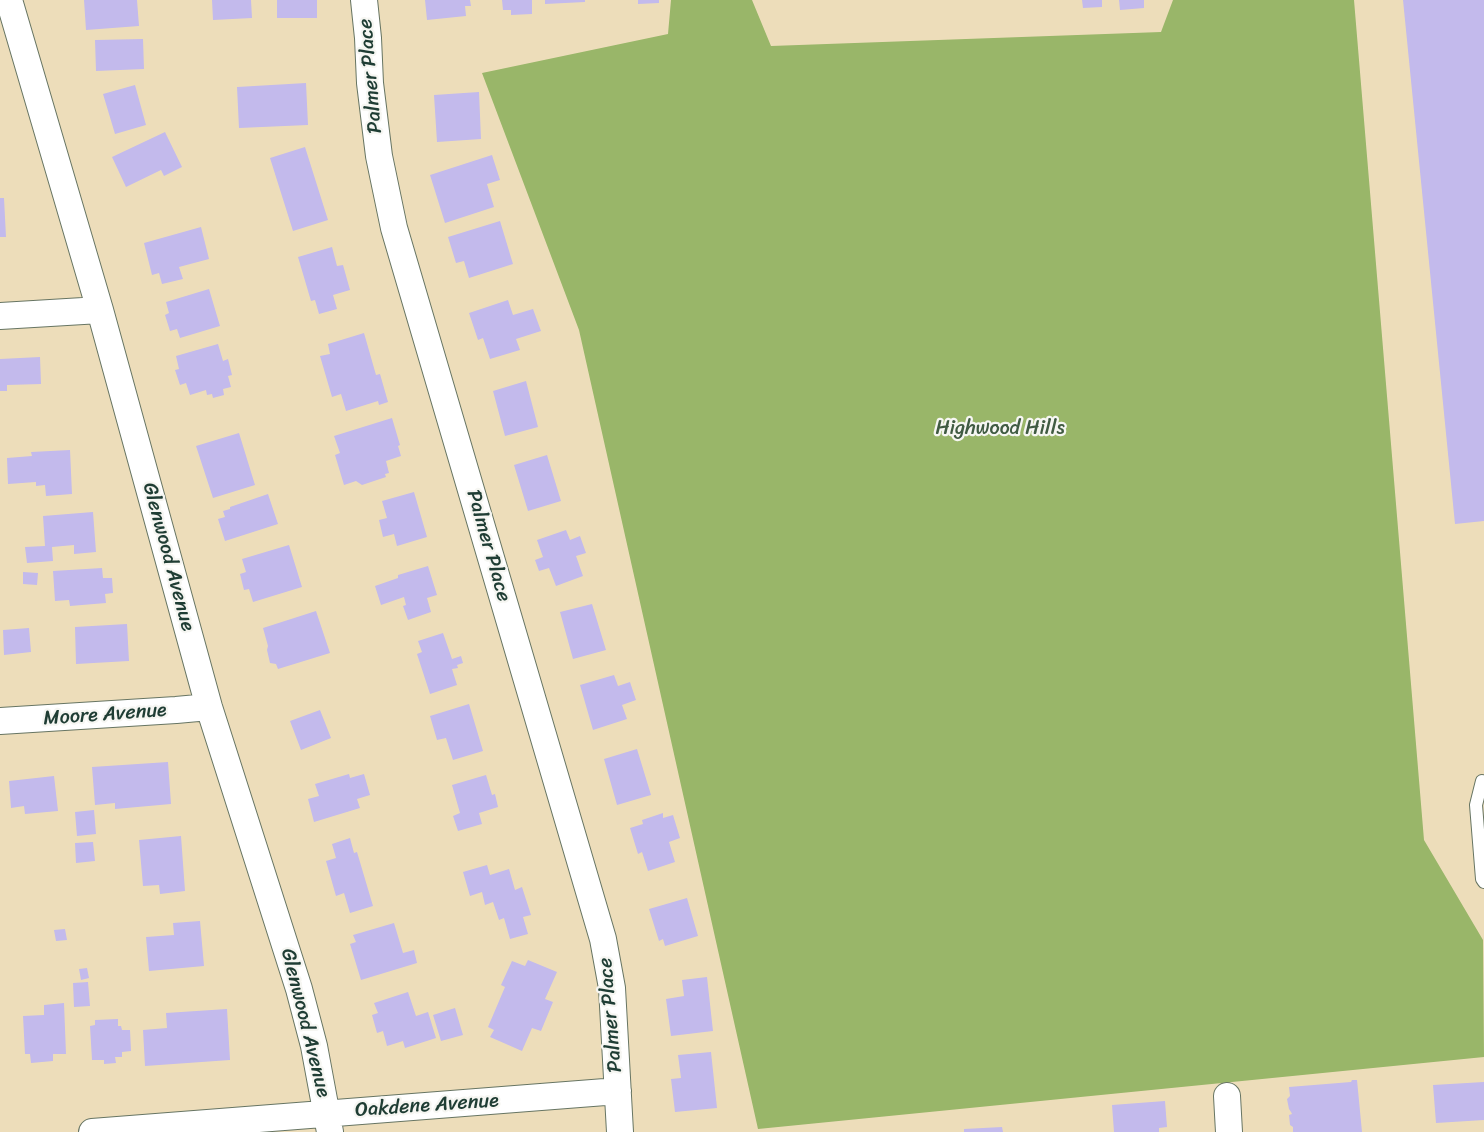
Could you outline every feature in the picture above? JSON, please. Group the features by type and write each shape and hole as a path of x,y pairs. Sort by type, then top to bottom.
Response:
{"street":[{"name":"Glenwood Avenue","path":"9,0 100,310 209,707 299,989 314,1046 329,1123"},
{"name":"Palmer Place","path":"364,0 370,83 379,156 394,228 603,939 612,988 620,1132"},
{"path":"0,316 100,310"},
{"name":"Moore Avenue","path":"0,722 209,707"},
{"name":"Oakdene Avenue","path":"92,1132 329,1123 618,1091"},
{"path":"1227,1096 1229,1132"}],"lane":[{"path":"1482,781 1476,805 1484,882"}],"green space":[{"name":"Highwood Hills","path":"671,0 752,0 771,46 1161,32 1173,0 1354,0 1424,840 1483,940 1484,1057 758,1129 579,330 482,73 668,34"}],"building":[{"path":"84,0 137,0 139,26 86,30"},
{"path":"212,0 251,0 252,18 213,20"},
{"path":"277,0 317,0 317,18 277,18"},
{"path":"425,0 470,0 471,6 465,6 466,16 427,20"},
{"path":"502,0 532,0 532,14 511,15 511,10 503,10"},
{"path":"545,0 585,0 585,2 545,4"},
{"path":"638,0 659,0 659,3 638,4"},
{"path":"1082,0 1102,0 1102,7 1083,8"},
{"path":"1119,0 1144,0 1144,8 1120,10"},
{"path":"1403,0 1484,0 1484,521 1455,524"},
{"path":"143,39 144,69 96,71 95,40"},
{"path":"306,83 308,125 239,128 237,87"},
{"path":"135,85 146,125 115,134 103,94"},
{"path":"479,92 481,139 437,142 434,95"},
{"path":"165,132 182,167 164,176 161,170 126,187 112,157"},
{"path":"305,147 328,220 293,231 270,158"},
{"path":"492,155 500,180 487,184 494,207 445,223 430,175"},
{"path":"0,198 4,198 6,237 0,237"},
{"path":"500,221 513,264 469,278 464,261 456,263 448,237"},
{"path":"201,227 209,259 179,267 183,279 162,284 159,273 152,275 144,243"},
{"path":"332,247 337,266 343,265 350,290 333,295 337,309 319,314 315,300 311,301 298,257"},
{"path":"209,289 220,326 180,338 177,329 170,331 165,315 169,313 166,302"},
{"path":"508,300 513,315 533,309 541,331 516,339 520,350 490,359 483,338 478,340 469,313"},
{"path":"364,333 376,375 380,374 388,402 379,405 378,401 346,411 341,394 332,397 320,356 330,354 328,344"},
{"path":"218,344 223,361 228,359 232,375 228,376 231,387 223,389 224,395 213,398 212,394 207,395 206,390 190,395 186,383 180,385 175,370 179,369 176,356"},
{"path":"40,357 41,384 7,385 7,391 0,391 0,359"},
{"path":"526,381 538,427 505,436 493,391"},
{"path":"392,418 401,456 386,461 389,473 385,474 386,477 362,485 356,481 344,485 335,455 340,453 334,436"},
{"path":"239,433 255,485 213,498 196,446"},
{"path":"70,450 72,494 46,496 45,485 36,486 36,482 8,484 7,458 32,456 31,452"},
{"path":"547,455 561,501 528,511 514,465"},
{"path":"414,492 427,537 397,546 394,534 383,537 379,520 387,518 382,501"},
{"path":"268,494 278,524 225,541 218,519 225,517 223,511"},
{"path":"93,512 96,552 74,554 74,545 52,547 53,561 27,563 25,547 45,546 43,516"},
{"path":"566,530 570,540 580,536 586,553 576,556 583,576 556,586 549,568 539,571 535,560 543,557 537,540"},
{"path":"289,545 302,587 253,602 249,589 244,590 240,574 246,572 242,559"},
{"path":"428,566 437,595 427,598 431,612 408,620 403,606 406,605 404,597 381,605 375,586 398,578 398,575"},
{"path":"102,568 103,578 112,578 113,593 105,594 106,603 70,606 69,600 55,601 53,571"},
{"path":"23,572 38,573 37,585 23,584"},
{"path":"592,604 606,650 573,659 560,612"},
{"path":"316,611 330,653 278,669 276,664 270,663 263,628"},
{"path":"127,624 129,661 76,664 75,627"},
{"path":"29,628 31,652 4,655 3,630"},
{"path":"443,633 452,659 461,656 463,663 457,665 458,668 452,669 457,685 430,694 417,654 422,652 418,641"},
{"path":"614,675 618,686 630,682 636,700 622,705 627,719 593,730 580,685"},
{"path":"469,704 483,751 453,760 446,738 437,740 430,716"},
{"path":"320,710 331,738 301,750 290,721"},
{"path":"637,749 651,795 617,805 604,759"},
{"path":"168,762 171,804 115,809 115,803 95,805 92,767"},
{"path":"349,774 350,778 364,774 370,795 357,799 360,808 314,822 308,799 319,796 315,784"},
{"path":"486,775 498,807 479,813 482,824 458,831 453,816 460,813 452,785"},
{"path":"54,776 58,811 25,814 24,806 11,808 9,781"},
{"path":"94,810 96,834 77,836 75,812"},
{"path":"663,813 663,818 673,815 680,838 669,842 675,862 648,871 642,852 638,854 630,828 643,824 642,820"},
{"path":"181,836 185,891 160,894 159,885 143,886 139,840"},
{"path":"350,838 354,853 357,852 373,906 350,913 344,893 336,896 326,861 336,858 332,844"},
{"path":"93,842 95,861 76,863 75,843"},
{"path":"487,865 490,875 509,869 515,890 522,887 531,915 523,917 528,934 510,939 504,918 499,920 493,902 485,905 482,892 470,896 463,872"},
{"path":"687,898 698,936 665,946 663,939 659,941 649,909"},
{"path":"200,921 204,966 149,971 146,937 174,935 173,923"},
{"path":"394,923 403,953 414,950 417,963 361,980 350,944 356,942 353,935"},
{"path":"65,929 67,940 56,941 54,930"},
{"path":"528,960 557,972 545,999 553,1002 541,1031 532,1028 522,1051 490,1037 494,1030 488,1027 505,987 501,985 512,961 525,966"},
{"path":"87,968 89,978 81,980 79,969"},
{"path":"707,977 713,1031 671,1036 666,999 684,996 682,980"},
{"path":"88,982 90,1006 74,1007 73,983"},
{"path":"408,992 416,1016 428,1012 436,1038 405,1048 403,1041 387,1046 383,1031 377,1033 372,1015 378,1013 374,1003"},
{"path":"64,1003 66,1054 53,1054 53,1061 31,1063 30,1054 25,1054 23,1016 44,1015 44,1005"},
{"path":"455,1008 463,1035 441,1041 433,1015"},
{"path":"227,1009 230,1060 145,1066 143,1030 167,1028 166,1013"},
{"path":"118,1019 118,1026 121,1026 122,1030 130,1030 131,1051 122,1052 122,1057 115,1057 116,1063 104,1064 104,1060 92,1060 90,1026 95,1025 95,1020"},
{"path":"711,1052 717,1108 675,1112 671,1079 681,1078 678,1055"},
{"path":"1357,1080 1362,1132 1293,1132 1289,1115 1292,1114 1287,1099 1290,1096 1289,1087 1351,1082"},
{"path":"1484,1082 1484,1120 1436,1123 1433,1085"},
{"path":"1165,1101 1167,1127 1159,1128 1159,1132 1114,1132 1112,1105"},
{"path":"1002,1127 1003,1132 964,1132 964,1129"}]}
